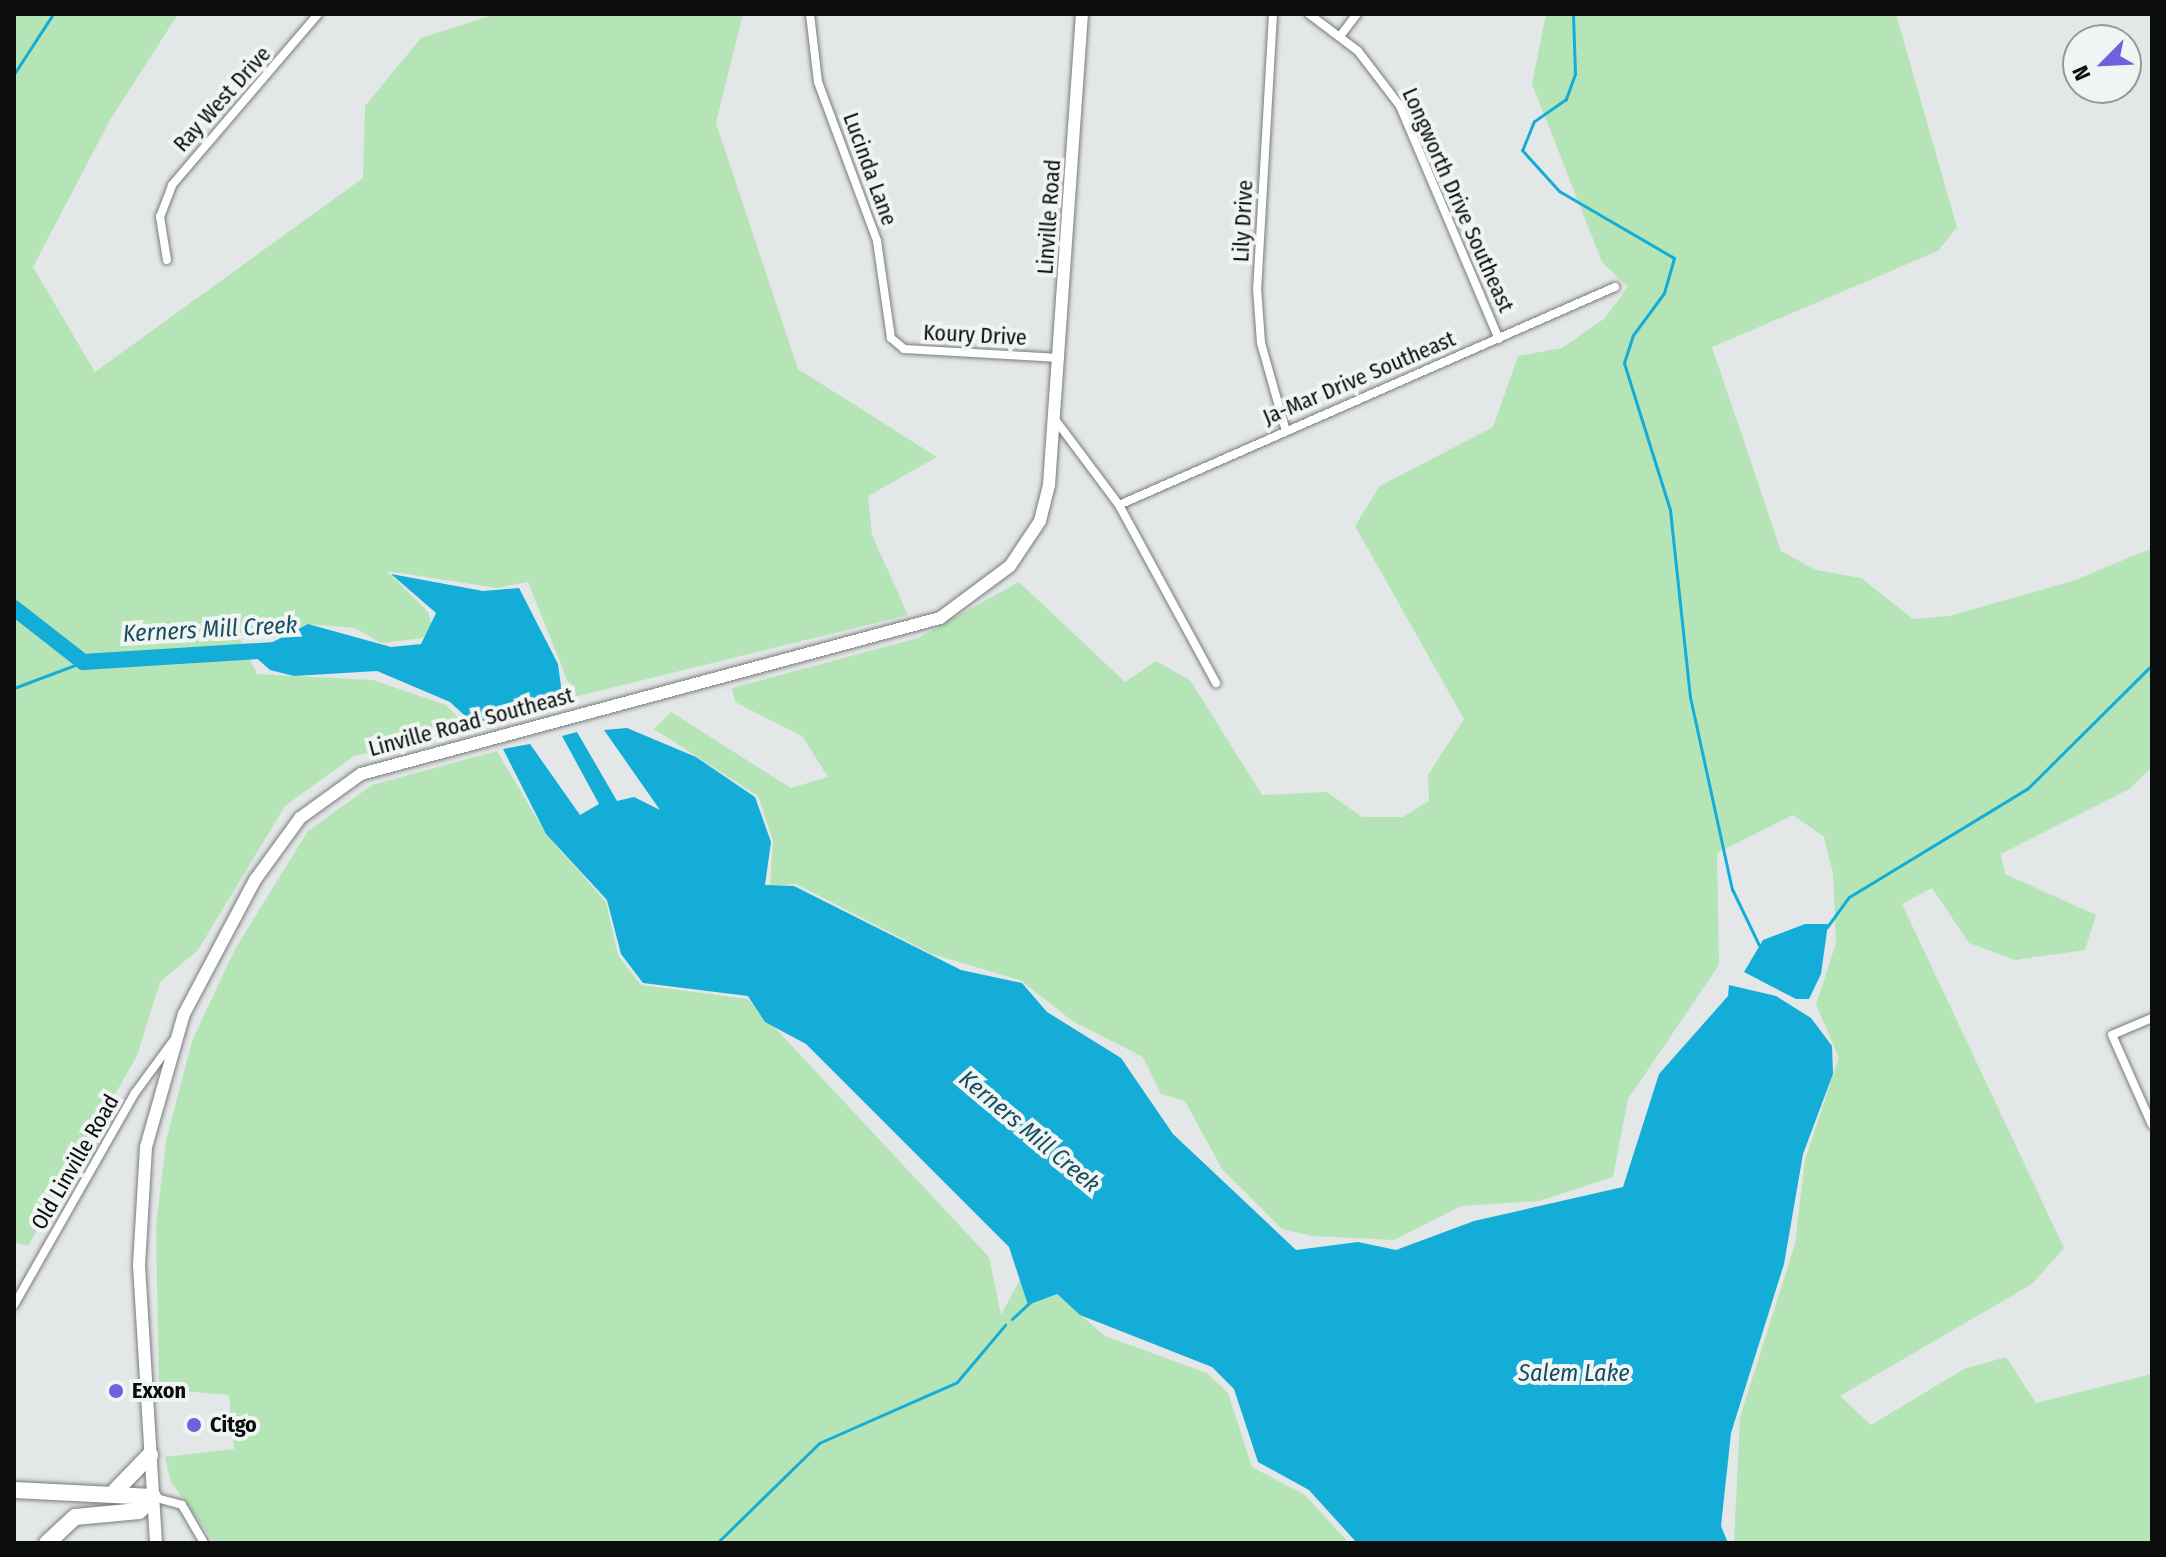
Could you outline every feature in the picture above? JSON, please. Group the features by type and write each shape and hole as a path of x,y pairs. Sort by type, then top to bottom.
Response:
{"highway":[{"path":"115,1491 135,1478 150,1455"},
{"path":"14,1490 115,1491 153,1497"},
{"path":"47,1543 75,1517 139,1511 153,1497"}],"main road":[{"name":"Linville Road","path":"1057,422 1082,14"},
{"name":"Linville Road Southeast","path":"156,1543 140,1205 152,1118 173,1040 270,857 334,788 392,762 947,614 998,578 1032,536 1049,485 1057,422"}],"street":[{"name":"Ray West Drive","path":"167,260 160,217 172,185 318,14"},
{"name":"Lucinda Lane","path":"810,14 818,82 877,241 891,338"},
{"name":"Lily Drive","path":"1273,14 1257,288 1261,343 1285,428"},
{"name":"Longworth Drive Southeast","path":"1309,14 1341,35 1400,106 1499,339"},
{"path":"1341,35 1357,14"},
{"name":"Ja-Mar Drive Southeast","path":"1119,505 1285,428 1615,287"},
{"name":"Koury Drive","path":"891,338 904,349 1060,358"},
{"path":"1057,422 1119,505 1216,683"},
{"path":"2152,1018 2112,1035 2152,1125"},
{"name":"Old Linville Road","path":"14,1305 135,1093 173,1040"},
{"path":"153,1497 182,1505 204,1543"}],"green space":[{"path":"14,14 178,14 110,120 33,267 95,372 363,178 365,106 421,38 496,14 743,14 716,123 798,369 937,457 868,496 872,535 908,615 574,697 528,582 497,588 387,571 428,612 432,627 423,638 381,643 355,628 308,624 273,638 238,635 257,674 373,680 446,705 469,729 354,756 285,806 198,950 160,982 137,1056 28,1246 14,1242"},
{"path":"1546,14 1896,14 1957,227 1938,251 1712,347 1781,551 1816,570 1861,578 1913,619 1949,616 2073,581 2152,548 2152,767 2129,789 2001,854 2005,874 2096,915 2085,950 2015,960 1969,943 1932,888 1902,904 2064,1248 2032,1284 1840,1396 1871,1425 1964,1369 2006,1357 2036,1403 2152,1374 2152,1543 1734,1543 1740,1417 1795,1244 1805,1160 1839,1057 1816,1005 1836,943 1833,873 1824,837 1793,815 1717,853 1719,965 1628,1099 1613,1177 1539,1201 1461,1206 1394,1240 1312,1236 1282,1229 1222,1169 1185,1101 1161,1094 1143,1057 1074,1022 1020,980 932,954 796,884 770,886 773,841 758,796 654,729 671,712 791,788 828,777 802,736 735,702 732,688 918,638 1019,582 1125,682 1156,661 1190,680 1262,795 1327,792 1362,817 1403,817 1429,801 1428,775 1464,719 1355,526 1380,486 1493,427 1518,356 1562,348 1605,318 1628,287 1602,262 1532,84"},
{"path":"497,751 546,834 606,902 618,955 641,985 748,999 989,1257 1001,1315 1021,1277 1028,1305 1056,1294 1105,1336 1207,1373 1228,1393 1252,1467 1305,1495 1349,1543 215,1543 171,1482 165,1457 234,1449 229,1395 159,1389 156,1226 166,1141 192,1041 235,949 308,831 372,785"}],"water":[{"path":"391,574 483,591 519,588 558,664 563,701 475,725 450,702 377,671 294,676 270,670 251,653 308,624 391,647 421,644 436,613"},
{"name":"Salem Lake","path":"627,728 696,757 755,797 771,842 765,885 794,886 961,970 1022,983 1047,1012 1121,1058 1173,1134 1296,1250 1358,1242 1396,1250 1474,1221 1623,1187 1659,1074 1728,996 1729,985 1776,996 1811,1018 1832,1046 1833,1074 1803,1154 1784,1264 1731,1433 1721,1526 1728,1543 1357,1543 1309,1490 1258,1462 1234,1389 1212,1367 1080,1315 1057,1294 1028,1305 1009,1247 806,1044 765,1022 748,996 643,983 621,954 607,900 546,834 503,749 530,744 580,815 599,804 562,736 577,732 617,801 634,797 660,810 604,730"},
{"path":"1805,924 1828,924 1821,974 1809,999 1796,999 1744,972 1763,940"}],"waterway":[{"path":"14,74 53,14"},
{"path":"1573,14 1575,74 1566,99 1534,121 1522,150 1559,191 1674,258 1664,293 1633,335 1624,363 1670,510 1690,697 1732,889 1759,945"},
{"name":"Kerners Mill Creek","path":"14,608 83,662 272,650"},
{"path":"14,688 83,662"},
{"path":"1827,927 1849,897 2028,788 2152,665"},
{"path":"1012,1319 1030,1302"},
{"path":"717,1543 819,1443 957,1382 1005,1325"}],"place":[{"name":"Exxon","path":"116,1391"},
{"name":"Citgo","path":"194,1425"}]}
